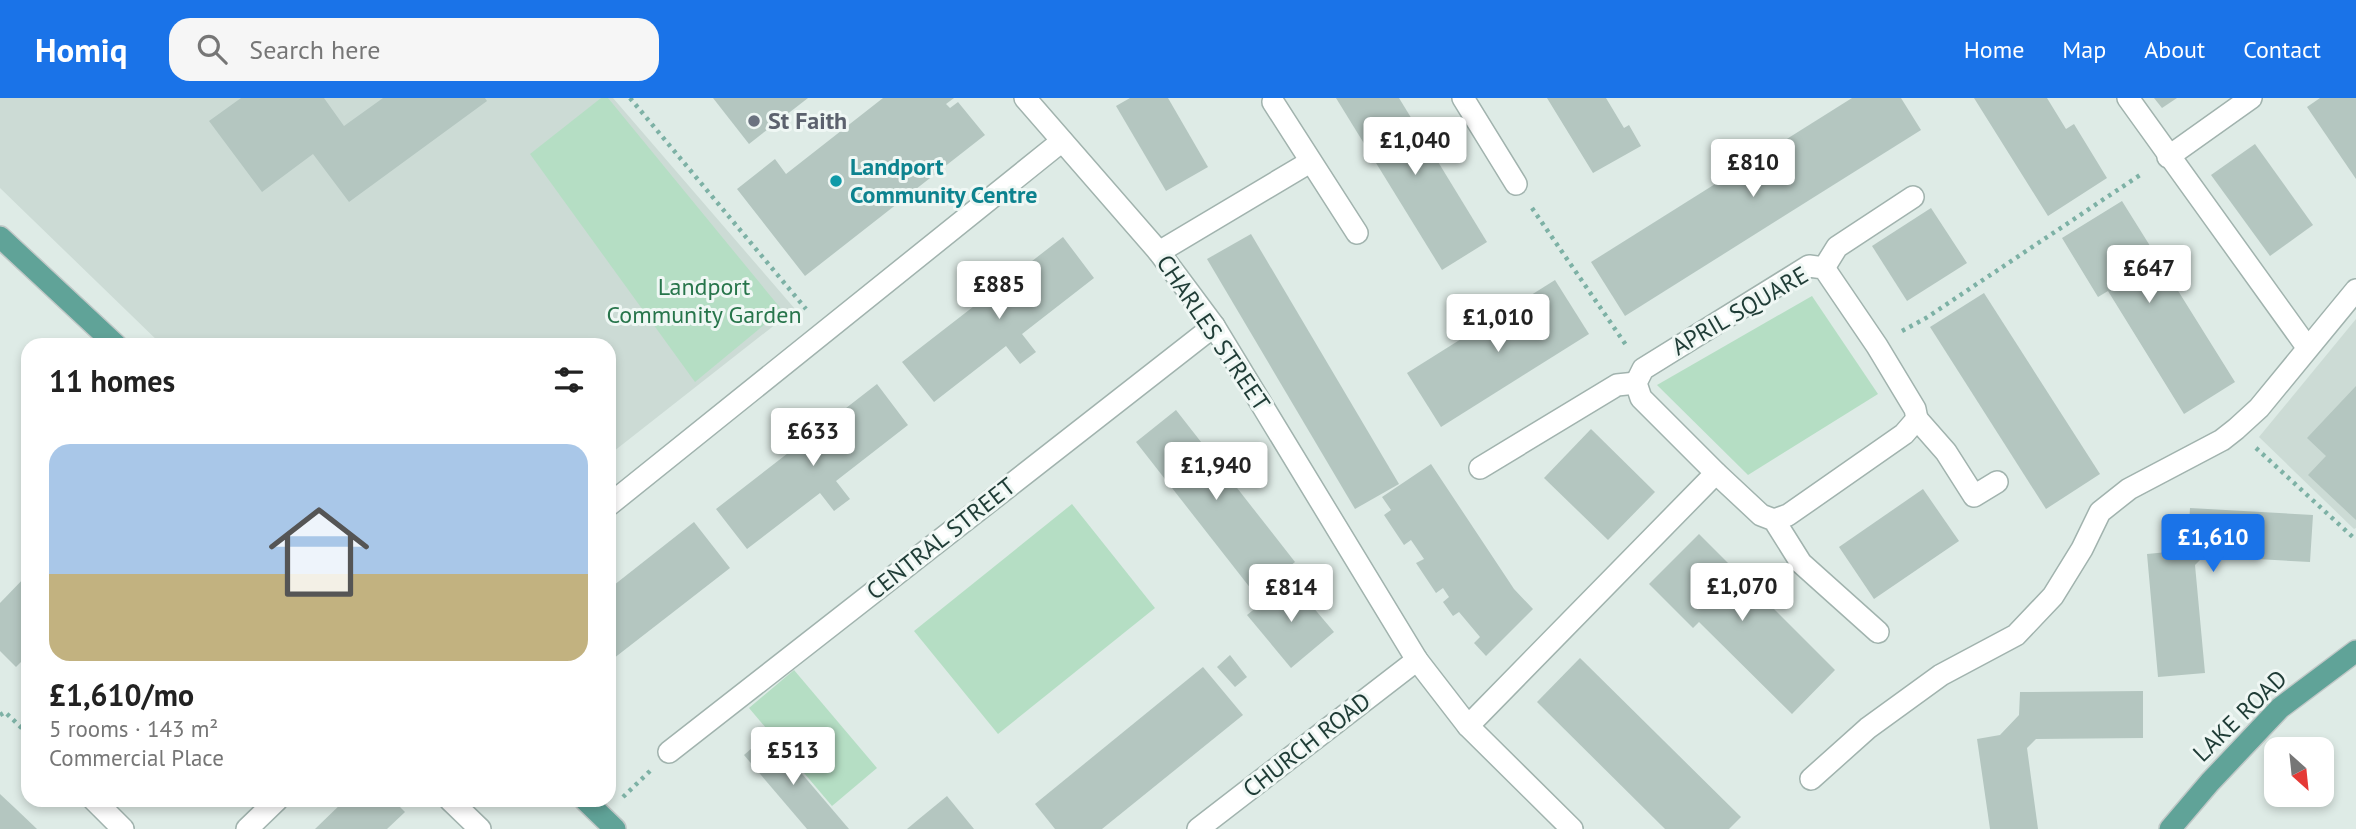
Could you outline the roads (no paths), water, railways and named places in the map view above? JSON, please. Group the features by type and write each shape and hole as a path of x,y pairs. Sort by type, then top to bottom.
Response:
{"main road":[{"path":"0,237 108,338"},
{"name":"LAKE ROAD","path":"2170,829 2280,708 2356,651"},
{"path":"592,807 609,823"}],"street":[{"name":"CHARLES STREET","path":"1025,98 1159,252 1214,326 1417,660 1468,726 1572,829"},
{"path":"1463,98 1516,184"},
{"path":"2128,98 2307,347"},
{"path":"2168,157 2251,98"},
{"path":"1273,102 1357,233"},
{"path":"616,499 1062,141"},
{"path":"1159,252 1310,162"},
{"path":"1824,268 1838,247 1913,197"},
{"name":"APRIL SQUARE","path":"1480,468 1617,385 1639,376 1809,266 1824,268 1877,346 1915,409 1917,419 1946,452 1974,496 1997,482"},
{"path":"1811,779 1868,728 1941,675 2016,635 2053,596 2082,549 2100,512 2129,489 2222,440 2236,429 2259,408 2356,290"},
{"name":"CENTRAL STREET","path":"669,752 1214,326"},
{"path":"1639,376 1642,398 1716,473 1761,514 1774,520 1801,563 1878,632"},
{"path":"1774,520 1788,514 1905,434 1917,419"},
{"path":"1468,726 1716,473"},
{"name":"CHURCH ROAD","path":"1198,829 1417,660"},
{"path":"101,807 122,829"},
{"path":"247,829 270,807"},
{"path":"457,807 480,829"}],"place":[{"name":"St Faith","path":"754,121"},
{"name":"Landport Community Centre","path":"836,181"}],"park label":[{"name":"Landport Community Garden","path":"704,301"}]}
